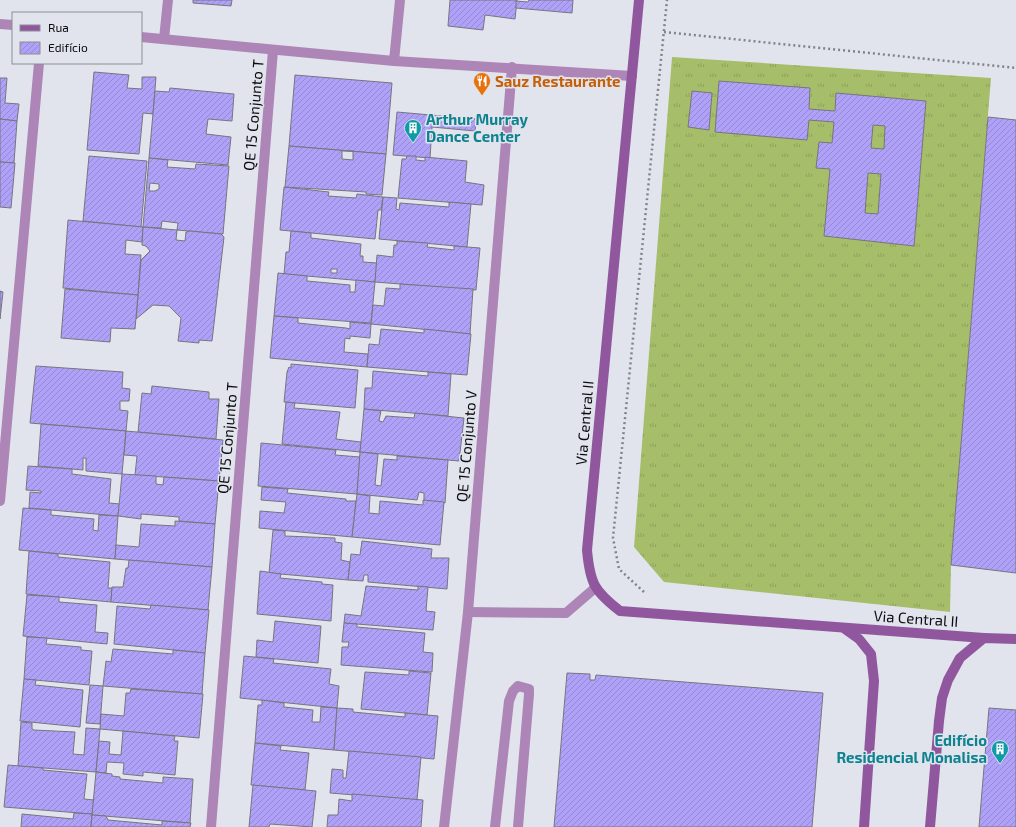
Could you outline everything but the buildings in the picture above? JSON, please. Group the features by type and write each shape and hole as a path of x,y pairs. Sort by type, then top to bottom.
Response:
{"street":[{"path":"164,39 168,0"},
{"path":"394,61 400,0"},
{"name":"Via Central II","path":"639,0 587,550 589,574 595,588 603,599 620,611 845,629 1016,640"},
{"path":"0,24 12,25"},
{"path":"142,37 394,61 512,67 632,76"},
{"name":"QE 15 Conjunto T","path":"211,827 273,50"},
{"path":"0,501 39,64"},
{"name":"QE 15 Conjunto V","path":"444,827 468,612 512,67"},
{"path":"468,612 566,613 595,588"},
{"name":"Via Central II","path":"845,629 859,638 871,654 874,681 864,827"},
{"path":"930,827 942,698 948,680 960,658 984,638"},
{"path":"494,827 509,701 513,691 518,686 528,689 529,694 518,827"}],"path":[{"path":"649,596 619,569 613,538 668,0"},
{"path":"664,32 1016,68"}],"green space":[{"path":"672,57 991,78 951,565 950,612 664,582 634,547"}],"place":[{"name":"Sauz Restaurante","path":"482,96"},
{"name":"Arthur Murray Dance Center","path":"413,143"},
{"name":"Edifício Residencial Monalisa","path":"1000,764"}]}
